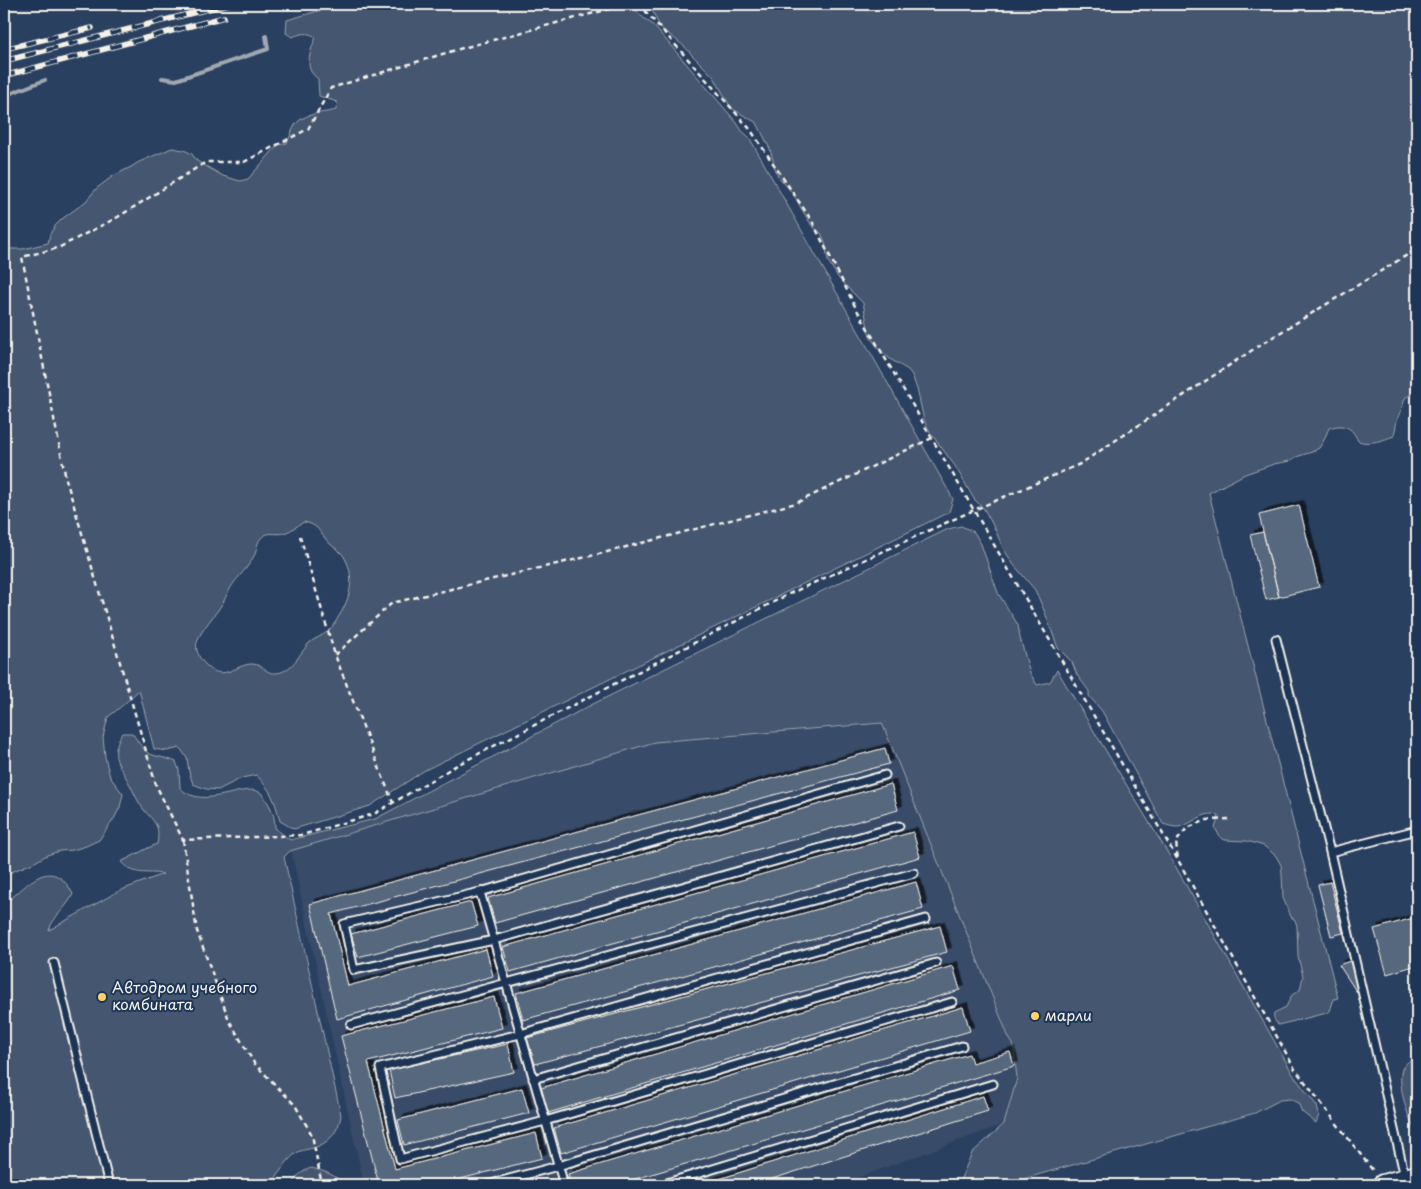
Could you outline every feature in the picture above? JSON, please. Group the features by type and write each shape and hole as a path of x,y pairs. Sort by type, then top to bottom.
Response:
{"lane":[{"path":"1276,639 1330,852 1396,1182"},
{"path":"885,775 480,892 344,924 354,970 494,940 899,826"},
{"path":"1330,852 1417,830"},
{"path":"351,1025 914,873"},
{"path":"480,892 564,1185"},
{"path":"926,918 520,1034 380,1068 400,1159 545,1121 952,1002"},
{"path":"54,963 109,1185"},
{"path":"533,1079 936,963"},
{"path":"487,1185 558,1166 962,1046"},
{"path":"660,1185 993,1084"}],"path":[{"path":"322,1185 312,1134 295,1105 254,1063 229,1020 197,931 183,840 156,785 66,479 22,257 58,248 118,217 206,162 244,162 308,129 331,88 459,50 628,4"},
{"path":"638,4 750,128 812,220 857,310 1178,860 1295,1069 1396,1182"},
{"path":"183,840 302,834 374,814 457,765 789,594 1080,464 1263,343 1417,249"},
{"path":"335,655 392,603 599,554 796,502 932,438"},
{"path":"300,536 335,655 393,803"},
{"path":"1178,860 1176,842 1187,828 1207,820 1229,819"}],"shaded area":[{"path":"342,4 632,4 640,15 654,26 749,137 953,499 949,512 425,770 370,806 294,829 280,821 272,796 256,775 242,778 218,790 206,789 193,784 187,758 180,748 167,751 154,749 139,690 108,717 103,737 105,757 110,777 123,794 120,807 114,819 99,840 73,850 47,855 4,875 4,249 23,249 48,243 50,234 55,226 85,202 97,188 113,176 139,162 172,148 184,150 192,154 197,161 223,176 240,181 248,179 278,145 287,143 295,125 299,121 309,116 336,110 337,102 319,96 318,79 312,74 310,69 310,55 316,37 305,34 292,37 286,33 287,20","holes":["304,522 316,527 329,543 343,555 350,570 351,578 347,601 334,624 326,633 309,643 291,666 282,672 271,673 253,664 226,672 219,673 212,670 199,656 197,642 205,627 247,567 255,554 261,538 267,534 282,534"]},
{"path":"645,4 1417,4 1417,393 1405,398 1397,420 1394,436 1376,442 1363,442 1358,441 1353,432 1347,427 1329,428 1319,448 1312,452 1290,461 1274,464 1245,474 1209,493 1338,998 1334,999 1330,1011 1278,1025 1274,1018 1274,1013 1286,1007 1292,995 1300,990 1303,976 1298,957 1297,926 1283,898 1281,865 1276,856 1264,846 1247,841 1225,840 1220,837 1215,828 1219,816 1213,814 1208,814 1182,826 1174,827 1163,824 1102,711 1089,696 1089,691 1077,675 1072,662 1058,648 1035,590 1014,565 1003,548 984,509 974,499 955,466 930,432 924,420 912,375 908,370 890,359 870,337 863,303 839,279 828,261 825,242 821,233 812,226 794,195 778,176 770,149 757,123 731,108 714,77 685,47 660,27 652,10"},
{"path":"961,526 974,532 981,544 998,593 1018,625 1030,673 1037,685 1050,682 1057,670 1169,855 1294,1076 1317,1106 1319,1115 1316,1123 1302,1112 1298,1103 1290,1099 1280,1100 1255,1113 1002,1185 958,1185 972,1153 1004,1124 1017,1078 1013,1044 882,723 655,742 290,851 284,857 341,1115 338,1126 332,1136 319,1146 301,1151 291,1157 271,1185 4,1185 4,905 31,881 46,874 53,874 59,877 73,894 49,930 119,891 163,874 136,872 121,862 157,844 158,834 156,825 139,803 116,759 116,748 122,733 132,733 148,753 176,762 179,770 180,788 190,795 212,797 254,790 261,793 271,809 275,828 290,840 375,819 591,705 948,529"},
{"path":"882,723 1013,1044 1017,1078 1004,1124 838,1185 364,1185 291,851 655,742"},
{"path":"1417,1058 1417,1133 1404,1102 1401,1076 1405,1065 1410,1060"},
{"path":"311,1168 330,1174 345,1185 292,1185 299,1175"}],"building":[{"path":"1299,505 1319,587 1279,597 1259,515"},
{"path":"1263,532 1279,597 1266,600 1250,535"},
{"path":"885,748 889,764 331,914 348,986 486,949 493,976 337,1019 310,904"},
{"path":"891,784 898,810 495,923 488,898"},
{"path":"913,832 920,857 510,972 503,947"},
{"path":"916,882 923,909 523,1020 516,993"},
{"path":"1330,882 1343,933 1331,936 1318,885"},
{"path":"471,902 478,926 358,957 351,934"},
{"path":"1417,917 1417,965 1387,974 1374,929"},
{"path":"940,926 947,952 535,1064 527,1038"},
{"path":"1350,961 1360,997 1339,965"},
{"path":"953,966 960,990 548,1113 541,1088"},
{"path":"494,997 502,1028 368,1062 395,1169 536,1133 542,1158 437,1185 379,1185 341,1036"},
{"path":"963,1007 970,1031 561,1153 554,1128"},
{"path":"508,1044 514,1072 395,1098 389,1070"},
{"path":"1010,1052 1014,1066 615,1185 571,1185 568,1174 969,1054 972,1063"},
{"path":"522,1088 529,1113 404,1145 398,1120"},
{"path":"983,1096 988,1111 753,1185 700,1185"}],"waterway":[{"path":"162,78 176,80 268,49 266,36"},
{"path":"4,96 45,80"}],"railway":[{"path":"4,61 228,4"},
{"path":"4,76 224,17"},
{"path":"4,49 92,28"}],"place":[{"name":"Автодром учебного комбината","path":"102,997"},
{"name":"марли","path":"1035,1016"}]}
